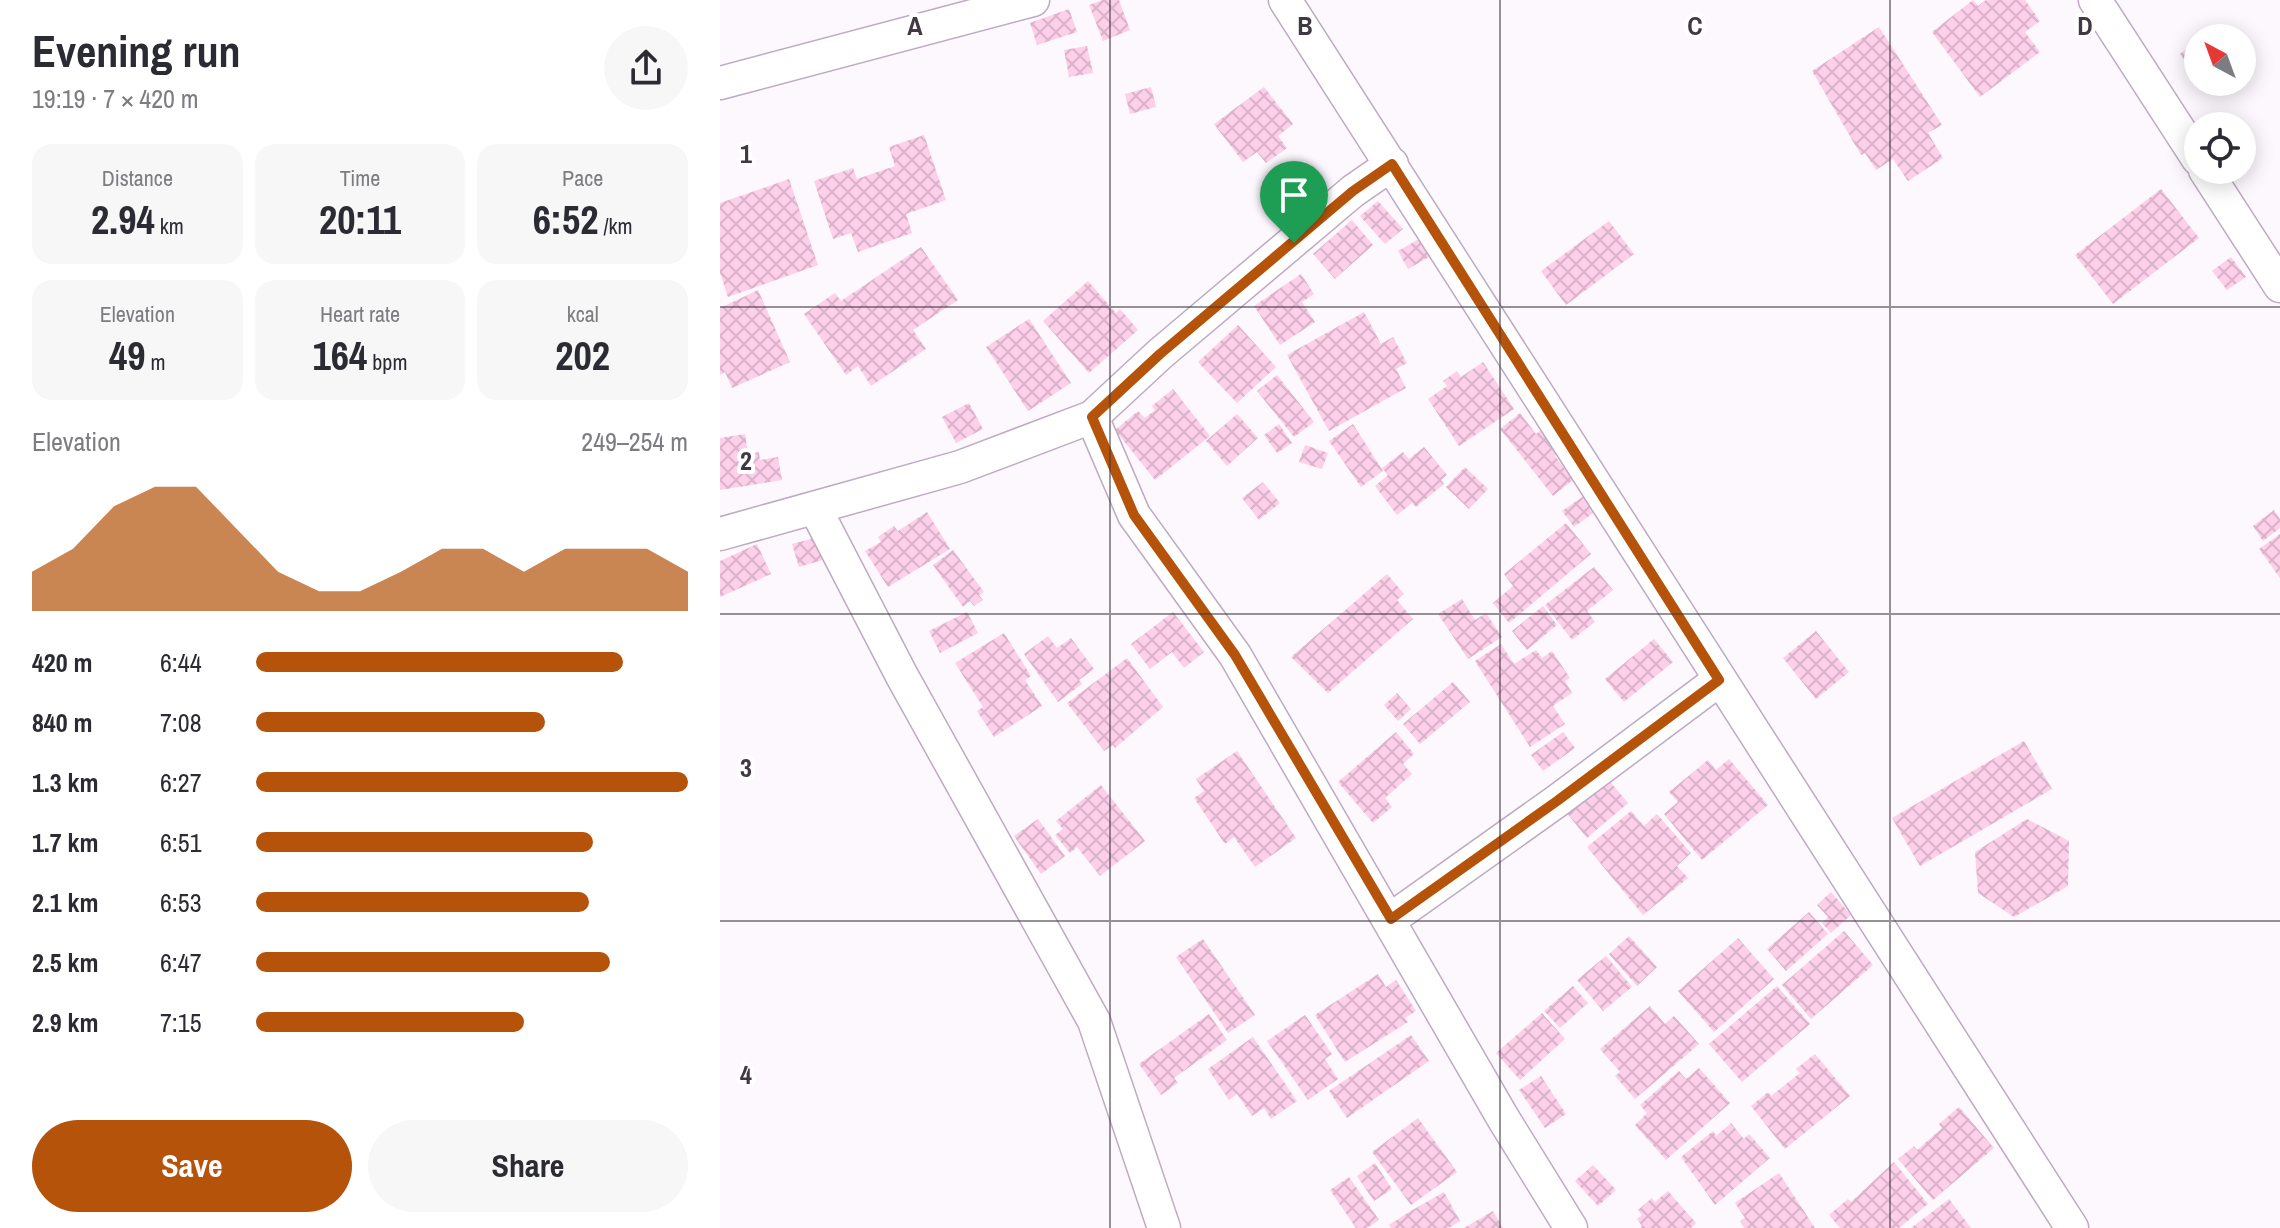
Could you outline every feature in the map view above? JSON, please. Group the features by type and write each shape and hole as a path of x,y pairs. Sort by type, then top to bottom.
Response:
{"street":[{"path":"720,83 1033,0"},
{"path":"1285,0 2072,1228"},
{"path":"2095,0 2184,137"},
{"path":"720,534 816,510 960,467 1092,417 1160,354 1353,191 1392,164"},
{"path":"2214,184 2280,286"},
{"path":"1092,417 1134,515 1235,655 1391,919 1503,1118 1571,1228"},
{"path":"816,510 902,676 1094,1021 1164,1228"},
{"path":"1391,919 1719,680"}],"building":[{"path":"1102,0 1119,0 1130,30 1103,41 1089,5"},
{"path":"1973,0 1978,6 1986,0 2025,0 2040,21 2025,32 2040,52 1980,97 1932,32"},
{"path":"1069,9 1077,32 1037,45 1030,23"},
{"path":"1879,27 1942,125 1928,133 1943,158 1908,181 1893,159 1876,170 1865,153 1861,155 1812,71"},
{"path":"1087,46 1093,73 1069,77 1064,50"},
{"path":"1151,87 1156,107 1130,114 1125,94"},
{"path":"1264,87 1293,124 1278,136 1287,148 1266,163 1257,152 1243,162 1214,124"},
{"path":"924,135 946,200 906,214 912,233 858,252 851,233 833,239 814,181 853,168 857,179 895,166 889,147"},
{"path":"789,179 818,265 728,297 720,273 720,203"},
{"path":"2161,189 2199,238 2113,304 2075,255"},
{"path":"1378,201 1403,229 1385,244 1360,216"},
{"path":"1352,220 1373,245 1335,279 1313,254"},
{"path":"1609,221 1634,254 1566,305 1541,271"},
{"path":"1419,239 1429,257 1408,269 1398,251"},
{"path":"921,247 958,300 913,330 926,349 871,386 858,366 846,375 804,314 835,293 841,301"},
{"path":"2231,257 2246,277 2227,290 2212,271"},
{"path":"1301,274 1314,294 1302,302 1315,322 1280,345 1254,306"},
{"path":"1088,281 1116,313 1120,309 1138,330 1089,373 1043,321"},
{"path":"758,290 790,362 732,388 725,372 720,375 720,308"},
{"path":"1364,312 1381,344 1393,337 1407,363 1396,369 1406,388 1329,431 1287,355"},
{"path":"1029,319 1071,383 1028,411 986,347"},
{"path":"1238,325 1276,367 1237,403 1198,362"},
{"path":"1483,362 1514,409 1459,446 1428,399 1447,386 1443,381 1457,371 1461,377"},
{"path":"1277,375 1314,422 1294,437 1257,391"},
{"path":"1173,389 1210,436 1155,480 1115,430 1138,411 1145,418 1155,410 1152,406"},
{"path":"969,403 983,429 956,443 942,417"},
{"path":"1520,413 1536,434 1541,430 1559,452 1555,456 1573,480 1553,496 1500,429"},
{"path":"1237,414 1258,438 1227,466 1206,441"},
{"path":"1279,424 1292,443 1277,453 1264,435"},
{"path":"1353,424 1383,471 1361,487 1329,441"},
{"path":"745,434 748,454 759,452 760,460 778,457 782,480 720,490 720,438"},
{"path":"1305,445 1328,453 1322,469 1299,462"},
{"path":"1424,447 1447,475 1441,480 1444,484 1416,507 1412,503 1397,515 1375,486 1388,475 1382,468 1403,452 1409,459"},
{"path":"1465,467 1488,489 1469,509 1446,487"},
{"path":"1263,482 1280,503 1259,520 1242,498"},
{"path":"1585,495 1596,511 1574,527 1562,511"},
{"path":"2274,510 2280,519 2280,528 2263,541 2253,526"},
{"path":"927,512 950,549 888,587 865,551 881,542 878,537 894,526 898,531"},
{"path":"1566,523 1591,554 1509,623 1493,603 1513,586 1504,574"},
{"path":"2280,534 2280,578 2259,549"},
{"path":"822,536 829,558 799,567 792,544"},
{"path":"757,544 771,574 720,597 720,561"},
{"path":"953,550 984,592 979,595 983,600 974,606 970,601 963,607 933,565"},
{"path":"1594,567 1613,590 1587,611 1595,622 1572,640 1545,605"},
{"path":"1387,574 1404,594 1397,600 1413,619 1328,693 1291,657"},
{"path":"1462,599 1475,620 1486,613 1502,637 1468,659 1438,614"},
{"path":"1543,606 1557,625 1527,650 1512,631"},
{"path":"967,612 978,633 940,653 929,631"},
{"path":"1173,612 1204,652 1184,668 1172,652 1150,669 1131,644"},
{"path":"1816,631 1849,672 1816,699 1783,658"},
{"path":"1004,633 1031,676 1025,680 1042,706 994,737 977,711 983,707 955,663"},
{"path":"1048,636 1057,648 1071,638 1094,669 1079,680 1082,684 1058,702 1024,654"},
{"path":"1654,639 1673,662 1624,702 1605,679"},
{"path":"1501,644 1514,664 1536,650 1542,658 1552,651 1570,678 1565,681 1572,693 1553,706 1565,724 1530,747 1475,661"},
{"path":"1127,658 1163,707 1115,748 1113,745 1104,751 1067,703"},
{"path":"1453,682 1470,702 1420,744 1403,724"},
{"path":"1397,693 1411,709 1398,721 1384,705"},
{"path":"1396,732 1414,754 1403,764 1412,774 1385,798 1392,807 1373,823 1338,782"},
{"path":"1563,732 1575,748 1543,771 1531,755"},
{"path":"2024,741 2052,789 1920,866 1892,818"},
{"path":"1237,751 1296,838 1255,867 1234,837 1225,844 1194,798 1204,791 1196,779"},
{"path":"1729,759 1768,805 1702,860 1664,814 1678,802 1669,792 1708,760 1716,770"},
{"path":"1607,778 1628,803 1587,838 1566,812"},
{"path":"1101,785 1145,841 1100,876 1077,847 1070,853 1055,835 1063,829 1056,821"},
{"path":"1631,811 1644,826 1657,814 1691,853 1677,866 1688,878 1643,915 1587,847"},
{"path":"1038,819 1065,856 1041,874 1014,836"},
{"path":"2027,819 2069,841 2068,886 2014,917 1978,893 1975,852"},
{"path":"1831,892 1851,915 1831,933 1822,923 1828,917 1817,905"},
{"path":"1809,912 1828,934 1786,971 1767,949"},
{"path":"1844,931 1873,965 1811,1019 1782,985"},
{"path":"1629,936 1657,967 1637,986 1609,954"},
{"path":"1738,938 1774,979 1714,1032 1678,991"},
{"path":"1203,939 1255,1015 1228,1033 1176,957"},
{"path":"1606,956 1632,987 1603,1011 1577,980"},
{"path":"1378,974 1386,987 1396,980 1416,1011 1405,1018 1408,1022 1345,1062 1315,1015"},
{"path":"1573,986 1588,1003 1560,1028 1544,1011"},
{"path":"1777,986 1810,1024 1742,1082 1709,1044"},
{"path":"1650,1006 1665,1024 1674,1016 1699,1044 1635,1099 1615,1076 1620,1072 1600,1049"},
{"path":"1542,1013 1565,1039 1520,1080 1496,1053"},
{"path":"1209,1014 1227,1040 1174,1078 1178,1083 1161,1095 1139,1064"},
{"path":"1305,1015 1332,1054 1325,1059 1338,1079 1308,1100 1267,1041"},
{"path":"1411,1035 1429,1061 1347,1118 1329,1091"},
{"path":"1253,1037 1297,1101 1271,1119 1264,1108 1252,1116 1237,1094 1229,1100 1208,1069"},
{"path":"1815,1054 1850,1096 1785,1149 1751,1106 1768,1092 1771,1096 1800,1073 1796,1069"},
{"path":"1699,1068 1730,1103 1666,1160 1635,1125 1647,1113 1640,1105 1679,1071 1686,1079"},
{"path":"1541,1076 1566,1114 1545,1128 1519,1090"},
{"path":"1959,1107 1994,1148 1933,1200 1898,1159 1914,1146 1917,1150 1942,1128 1939,1124"},
{"path":"1418,1118 1457,1172 1411,1205 1372,1152"},
{"path":"1731,1123 1744,1139 1749,1134 1770,1158 1715,1205 1681,1157 1713,1131 1716,1136"},
{"path":"1894,1162 1928,1204 1899,1228 1840,1228 1829,1215 1848,1199 1851,1202"},
{"path":"1375,1163 1392,1189 1374,1201 1357,1176"},
{"path":"1593,1165 1616,1190 1598,1206 1575,1181"},
{"path":"1779,1173 1815,1228 1744,1228 1740,1221 1745,1218 1735,1203"},
{"path":"1349,1177 1379,1220 1367,1228 1356,1228 1330,1190"},
{"path":"1668,1191 1696,1223 1691,1228 1640,1228 1642,1226 1637,1219 1642,1215 1638,1210 1652,1198 1655,1202"},
{"path":"1444,1192 1460,1221 1449,1228 1391,1228 1389,1225 1409,1212"},
{"path":"1949,1199 1971,1228 1911,1228"},
{"path":"1493,1211 1503,1228 1464,1228"}],"route":[{"path":"1392,164 1719,680 1391,919 1235,655 1134,515 1092,417 1160,354 1294,243 1353,191 1392,164"}]}
